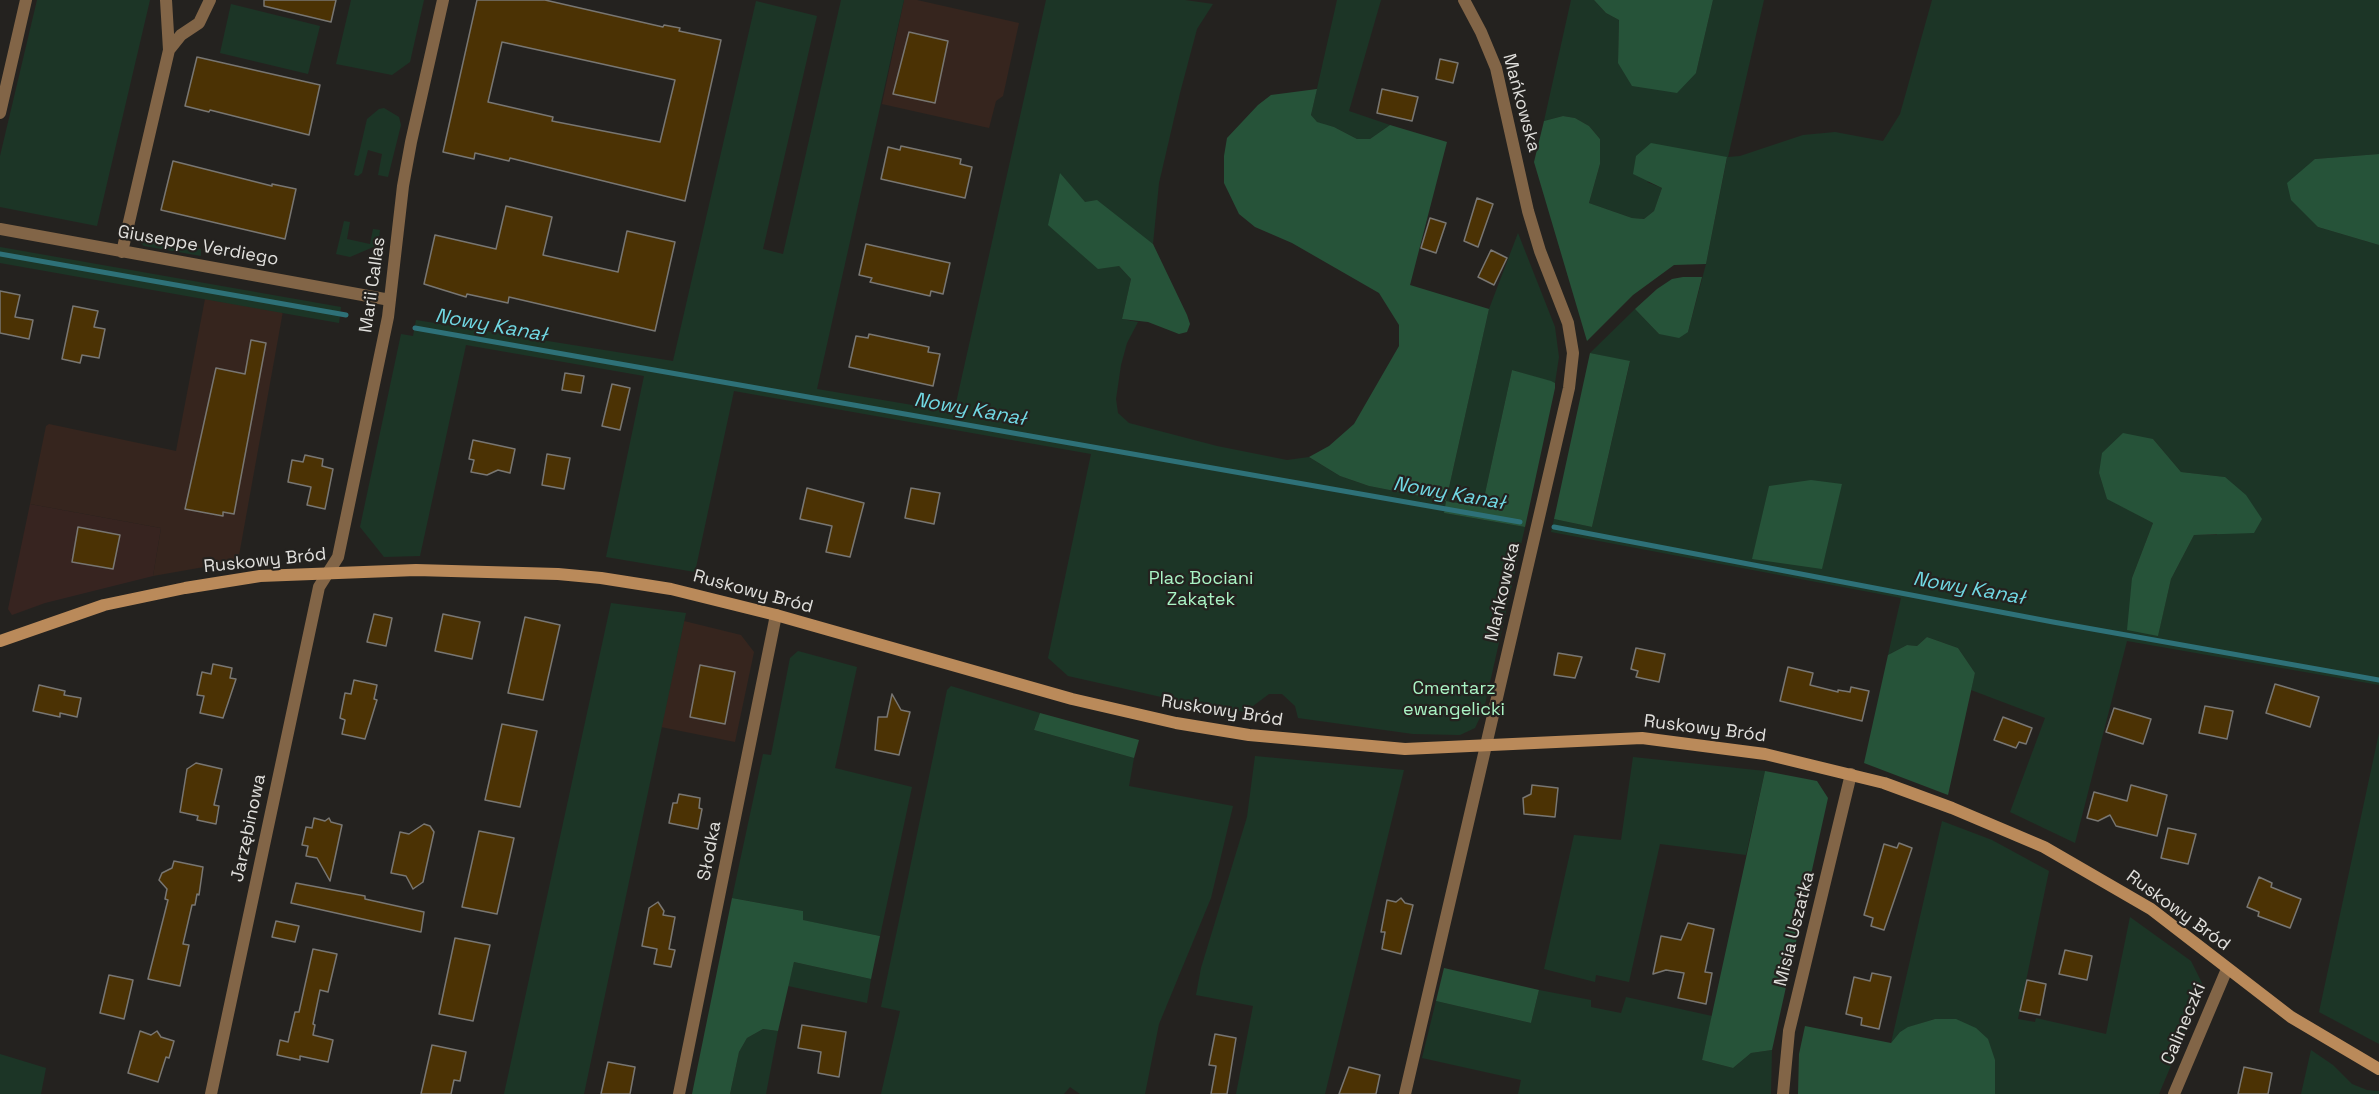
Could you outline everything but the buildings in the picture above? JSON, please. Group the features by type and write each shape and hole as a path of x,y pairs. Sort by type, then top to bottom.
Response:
{"street":[{"path":"0,113 27,0"},
{"path":"122,252 169,50 166,0"},
{"path":"169,50 181,35 199,23 210,0"},
{"name":"Marii Callas","path":"329,572 338,557 390,300 403,186 443,0"},
{"name":"Mańkowska","path":"1405,1094 1569,388 1573,353 1568,323 1540,251 1528,211 1496,68 1464,0"},
{"name":"Giuseppe Verdiego","path":"0,229 390,300"},
{"name":"Ruskowy Bród","path":"0,641 104,605 185,588 260,576 329,572 479,571 601,578 671,590 776,615 1063,697 1176,723 1249,735 1349,746 1405,749 1642,738 1765,754 1851,774 1920,796 2044,847 2144,904 2291,1017 2379,1069"},
{"name":"Jarzębinowa","path":"212,1094 319,587 329,572"},
{"name":"Słodka","path":"679,1094 776,615"},
{"name":"Misia Uszatka","path":"1783,1094 1789,1031 1851,774"},
{"name":"Calineczki","path":"2174,1094 2227,969"}],"shaded area":[{"path":"904,0 917,0 1019,23 1003,96 996,101 989,128 882,104"},
{"path":"205,299 283,311 238,561 153,576 161,528 30,504 46,426 49,424 176,451"},
{"path":"30,504 161,528 153,576 45,603 12,615 8,609"},
{"path":"684,621 741,635 754,652 735,742 661,727"}],"green space":[{"path":"37,0 150,0 97,226 0,207 0,156"},
{"path":"351,0 424,0 410,62 392,75 336,64"},
{"path":"841,0 904,0 817,389 954,412 1046,0 1185,0 1213,4 1197,29 1180,93 1159,183 1153,244 1140,236 1119,266 1131,279 1122,319 1138,322 1127,343 1121,365 1116,399 1118,413 1129,423 1217,446 1287,460 1309,457 1340,476 1369,486 1446,501 1444,513 1525,527 1484,709 1475,728 1460,735 1413,734 1298,718 1295,706 1282,694 1269,694 1245,712 1179,701 1068,676 1048,658 1091,454 734,391 695,572 606,557 644,376 466,345 420,556 384,557 360,527 401,334 413,336 416,320 673,361 756,1 817,16 763,249 783,254"},
{"path":"1337,0 1381,0 1349,111 1390,125 1370,139 1357,139 1334,127 1317,123 1311,115"},
{"path":"1571,0 1594,0 1606,13 1619,20 1618,63 1696,73 1713,0 1764,0 1728,157 1740,156 1803,135 1835,132 1883,141 1900,114 1932,0 2379,0 2379,154 2315,159 2318,227 2379,245 2379,685 2127,641 2075,843 2010,812 2045,718 1971,690 1975,673 1958,648 1927,637 1917,646 1907,645 1888,655 1901,598 1551,532 1554,519 1592,527 1630,362 1590,353 1635,309 1659,334 1688,332 1706,264 1727,158 1715,156 1647,182 1662,188 1654,211 1644,219 1632,218 1589,203 1600,164 1600,139 1589,126 1575,118 1563,116 1544,121","holes":["2153,439 2181,472 2225,477 2217,535 2194,535 2171,579 2158,635 2132,578 2153,523 2107,498 2099,473"]},
{"path":"1594,0 1713,0 1696,73 1677,93 1632,86 1618,63 1619,20 1606,13"},
{"path":"231,4 320,26 308,74 220,53"},
{"path":"1317,89 1311,115 1317,122 1334,127 1357,139 1370,139 1390,125 1447,142 1410,285 1489,309 1446,501 1369,486 1340,476 1309,457 1329,446 1354,424 1399,346 1399,325 1379,293 1292,243 1255,227 1239,214 1224,183 1224,156 1227,138 1258,105 1271,95"},
{"path":"384,108 399,117 401,125 388,177 378,175 382,154 368,150 362,173 358,176 354,175 367,119 379,109"},
{"path":"1563,116 1575,118 1589,126 1600,139 1600,164 1589,203 1632,218 1644,219 1654,211 1662,188 1633,174 1636,156 1651,143 1727,157 1706,264 1674,265 1633,295 1587,341 1534,162 1544,121"},
{"path":"2379,154 2379,245 2318,227 2291,200 2287,183 2315,159"},
{"path":"1060,173 1085,202 1097,200 1153,244 1187,315 1190,324 1187,332 1179,334 1148,322 1122,319 1131,279 1119,266 1098,269 1048,225"},
{"path":"344,221 350,222 347,239 370,244 373,229 380,230 378,245 350,257 336,254"},
{"path":"1518,233 1555,327 1559,357 1555,383 1512,370 1482,507 1446,501 1489,309"},
{"path":"135,238 201,249 201,256 144,246"},
{"path":"0,247 341,307 339,323 0,263"},
{"path":"1702,277 1688,332 1679,338 1659,334 1635,309 1672,279"},
{"path":"1590,353 1630,361 1592,527 1554,519"},
{"path":"1512,370 1555,383 1525,527 1444,513 1446,501 1482,507"},
{"path":"2123,433 2153,439 2181,472 2225,477 2246,495 2262,519 2254,533 2194,535 2171,579 2158,636 2127,630 2132,578 2153,523 2107,499 2099,473 2102,453"},
{"path":"1811,480 1842,484 1822,569 1752,559 1769,486"},
{"path":"611,603 686,613 584,1094 504,1094"},
{"path":"1927,637 1958,648 1975,673 1948,795 1864,763 1888,655 1907,645 1917,646"},
{"path":"798,651 857,667 835,768 912,787 880,936 802,920 803,911 732,898 763,754 771,755 790,658"},
{"path":"951,686 1040,713 1034,730 1134,758 1129,786 1233,806 1211,898 1159,1024 1145,1094 1080,1094 1070,1087 1064,1094 881,1094 900,1011 881,1007 947,690"},
{"path":"1040,713 1139,740 1134,758 1034,730"},
{"path":"2379,733 2379,1044 2319,1012"},
{"path":"1255,756 1404,770 1325,1094 1236,1094 1253,1006 1196,995 1201,968 1247,817"},
{"path":"1633,757 1765,771 1746,855 1660,844 1629,982 1596,975 1595,982 1544,969 1574,835 1621,840"},
{"path":"1765,771 1817,781 1828,798 1772,1050 1751,1053 1733,1068 1702,1060"},
{"path":"1942,821 1992,840 2049,871 2018,1019 2035,1022 2036,1018 2106,1034 2130,917 2191,961 2204,987 2159,1094 1995,1094 1995,1060 1935,1019 1909,1027 1900,1032 1891,1043"},
{"path":"732,898 803,911 803,920 880,936 871,979 794,962 778,1031 763,1029 747,1038 739,1052 730,1094 692,1094"},
{"path":"794,962 871,979 867,1003 788,986"},
{"path":"1444,968 1539,990 1531,1023 1436,1001"},
{"path":"1539,990 1591,1000 1591,1007 1621,1013 1626,997 1712,1016 1702,1060 1733,1068 1751,1053 1772,1050 1771,1094 1518,1094 1521,1080 1422,1058 1436,1001 1531,1023"},
{"path":"1935,1019 1956,1019 1976,1028 1988,1039 1995,1060 1995,1094 1798,1094 1799,1054 1805,1026 1891,1043 1900,1032 1908,1027"},
{"path":"763,1029 778,1031 766,1094 730,1094 739,1052 747,1038"},
{"path":"2311,1050 2333,1065 2352,1084 2367,1090 2379,1091 2379,1094 2301,1094"},
{"path":"0,1054 46,1068 41,1094 0,1094"}],"waterway":[{"name":"Nowy Kanał","path":"0,254 346,315"},
{"name":"Nowy Kanał","path":"415,328 1520,522"},
{"name":"Nowy Kanał","path":"1554,527 2053,622 2379,680"}],"park label":[{"name":"Plac Bociani Zakątek","path":"1201,589"},
{"name":"Cmentarz ewangelicki","path":"1454,699"}]}
